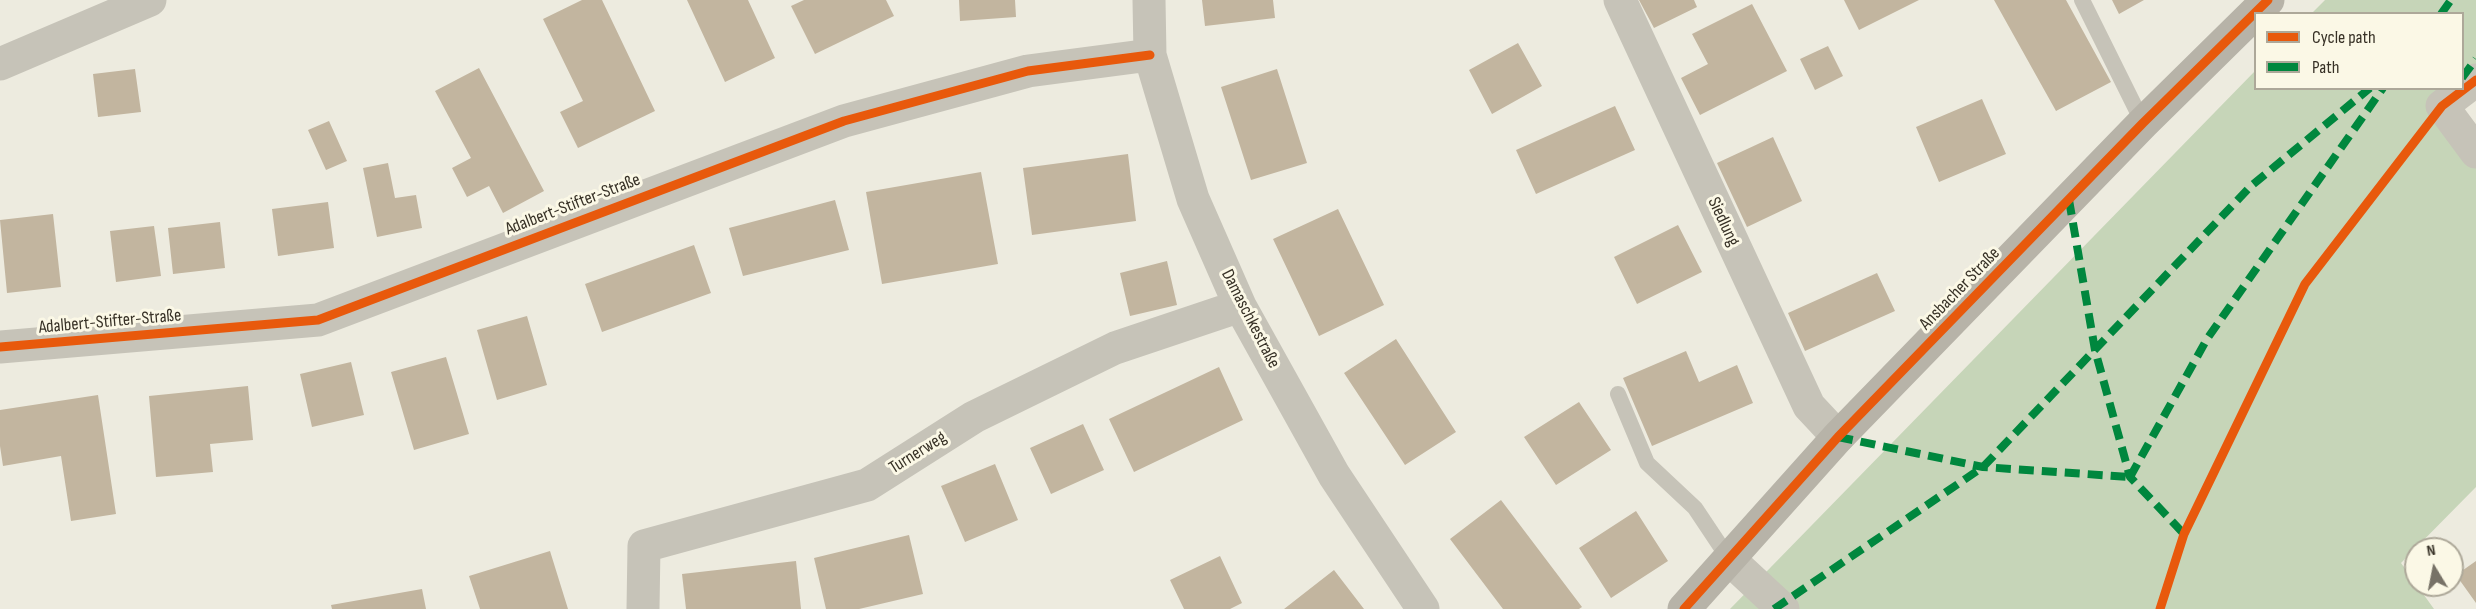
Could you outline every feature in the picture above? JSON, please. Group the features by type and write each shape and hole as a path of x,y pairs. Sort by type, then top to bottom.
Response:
{"street":[{"path":"0,64 150,0"},
{"name":"Damaschkestraße","path":"1149,0 1150,55 1193,199 1240,306 1334,475 1423,609"},
{"name":"Siedlung","path":"1620,0 1809,406 1838,437"},
{"name":"Ansbacher Straße","path":"2256,12 2268,0"},
{"name":"Ansbacher Straße","path":"1684,609 1838,437 2143,123 2254,14"},
{"name":"Adalbert-Stifter-Straße","path":"0,347 318,320 844,121 1029,71 1150,55"},
{"path":"2464,89 2476,80"},
{"path":"2463,90 2442,106 2476,152"},
{"name":"Turnerweg","path":"643,609 644,546 867,485 974,417 1115,348 1240,306"},
{"path":"1729,559 1783,609"}],"lane":[{"path":"2082,0 2143,123"},
{"path":"1618,394 1647,463 1695,508 1729,559"}],"green space":[{"path":"2325,0 2476,0 2476,80 2464,89 2464,12 2313,12"},
{"path":"2254,72 2254,90 2463,90 2442,106 2476,152 2476,487 2427,537 2404,537 2404,560 2401,563 2404,567 2404,597 2425,597 2434,609 1730,609"}],"building":[{"path":"582,0 602,0 655,111 578,148 560,112 583,101 543,19"},
{"path":"687,0 748,0 775,58 725,82"},
{"path":"804,0 886,0 894,16 815,54 791,6"},
{"path":"959,0 1015,0 1016,17 960,21"},
{"path":"1202,0 1273,0 1275,18 1205,26"},
{"path":"1639,0 1694,0 1697,7 1654,28"},
{"path":"1844,0 1919,0 1859,30"},
{"path":"1994,0 2066,0 2111,82 2056,111"},
{"path":"2112,0 2144,0 2119,14"},
{"path":"1752,4 1787,71 1700,115 1681,78 1708,64 1692,34"},
{"path":"1518,43 1542,86 1492,114 1469,70"},
{"path":"1828,46 1843,76 1815,90 1800,59"},
{"path":"479,68 544,191 503,213 489,186 467,197 452,168 471,158 435,91"},
{"path":"135,69 141,112 98,117 93,74"},
{"path":"1277,69 1307,163 1251,180 1221,87"},
{"path":"1982,99 2006,154 1939,182 1916,127"},
{"path":"1615,106 1635,150 1536,194 1516,150"},
{"path":"329,121 347,161 326,170 308,130"},
{"path":"1773,137 1802,201 1747,227 1717,163"},
{"path":"1128,154 1136,221 1032,235 1023,168"},
{"path":"388,163 395,198 416,195 422,228 377,237 363,168"},
{"path":"981,172 998,264 882,284 866,192"},
{"path":"835,200 849,250 743,276 729,228"},
{"path":"328,202 334,248 278,256 272,209"},
{"path":"1338,209 1384,305 1319,336 1273,239"},
{"path":"53,214 61,287 7,293 0,220"},
{"path":"220,222 225,268 173,274 168,228"},
{"path":"1678,225 1702,272 1637,304 1614,257"},
{"path":"154,226 161,276 116,282 110,231"},
{"path":"694,245 711,293 602,332 585,284"},
{"path":"1167,261 1177,305 1130,316 1120,273"},
{"path":"1877,273 1895,311 1805,351 1788,313"},
{"path":"527,316 547,385 497,400 477,330"},
{"path":"1396,339 1456,432 1405,465 1344,373"},
{"path":"1686,351 1699,382 1737,365 1753,403 1652,446 1623,378"},
{"path":"446,357 469,434 414,450 391,372"},
{"path":"351,362 364,415 312,427 300,374"},
{"path":"1219,367 1243,420 1134,472 1109,419"},
{"path":"248,386 253,440 210,444 213,472 156,477 149,396"},
{"path":"98,395 116,514 71,521 61,456 3,466 0,446 0,410"},
{"path":"1579,402 1611,450 1556,485 1524,437"},
{"path":"1083,424 1104,470 1051,494 1030,448"},
{"path":"995,464 1018,520 965,542 941,486"},
{"path":"1501,500 1582,607 1579,609 1503,609 1450,539"},
{"path":"1636,511 1668,561 1611,598 1579,548"},
{"path":"909,535 923,594 859,609 826,609 814,558"},
{"path":"550,551 568,609 480,609 469,576"},
{"path":"1220,556 1242,603 1230,609 1184,609 1170,580"},
{"path":"796,561 801,609 686,609 682,574"},
{"path":"2476,561 2476,603 2464,586 2464,569"},
{"path":"1334,570 1364,609 1284,609"},
{"path":"422,589 426,609 332,609 331,605"}],"marked path":[{"path":"2442,12 2451,0"},
{"path":"2464,75 2476,59"},
{"path":"1774,609 1983,467 2251,186 2368,90"},
{"path":"2130,477 2207,339 2382,90"},
{"path":"2069,200 2095,350 2130,477 2184,534"},
{"path":"1838,437 1983,467 2130,477"}],"cycle path":[{"path":"2256,12 2268,0"},
{"path":"1684,609 1838,437 2143,123 2254,14"},
{"path":"0,347 318,320 844,121 1028,71 1150,55"},
{"path":"2464,89 2476,80"},
{"path":"2160,609 2184,534 2305,284 2442,106 2463,90"}]}
